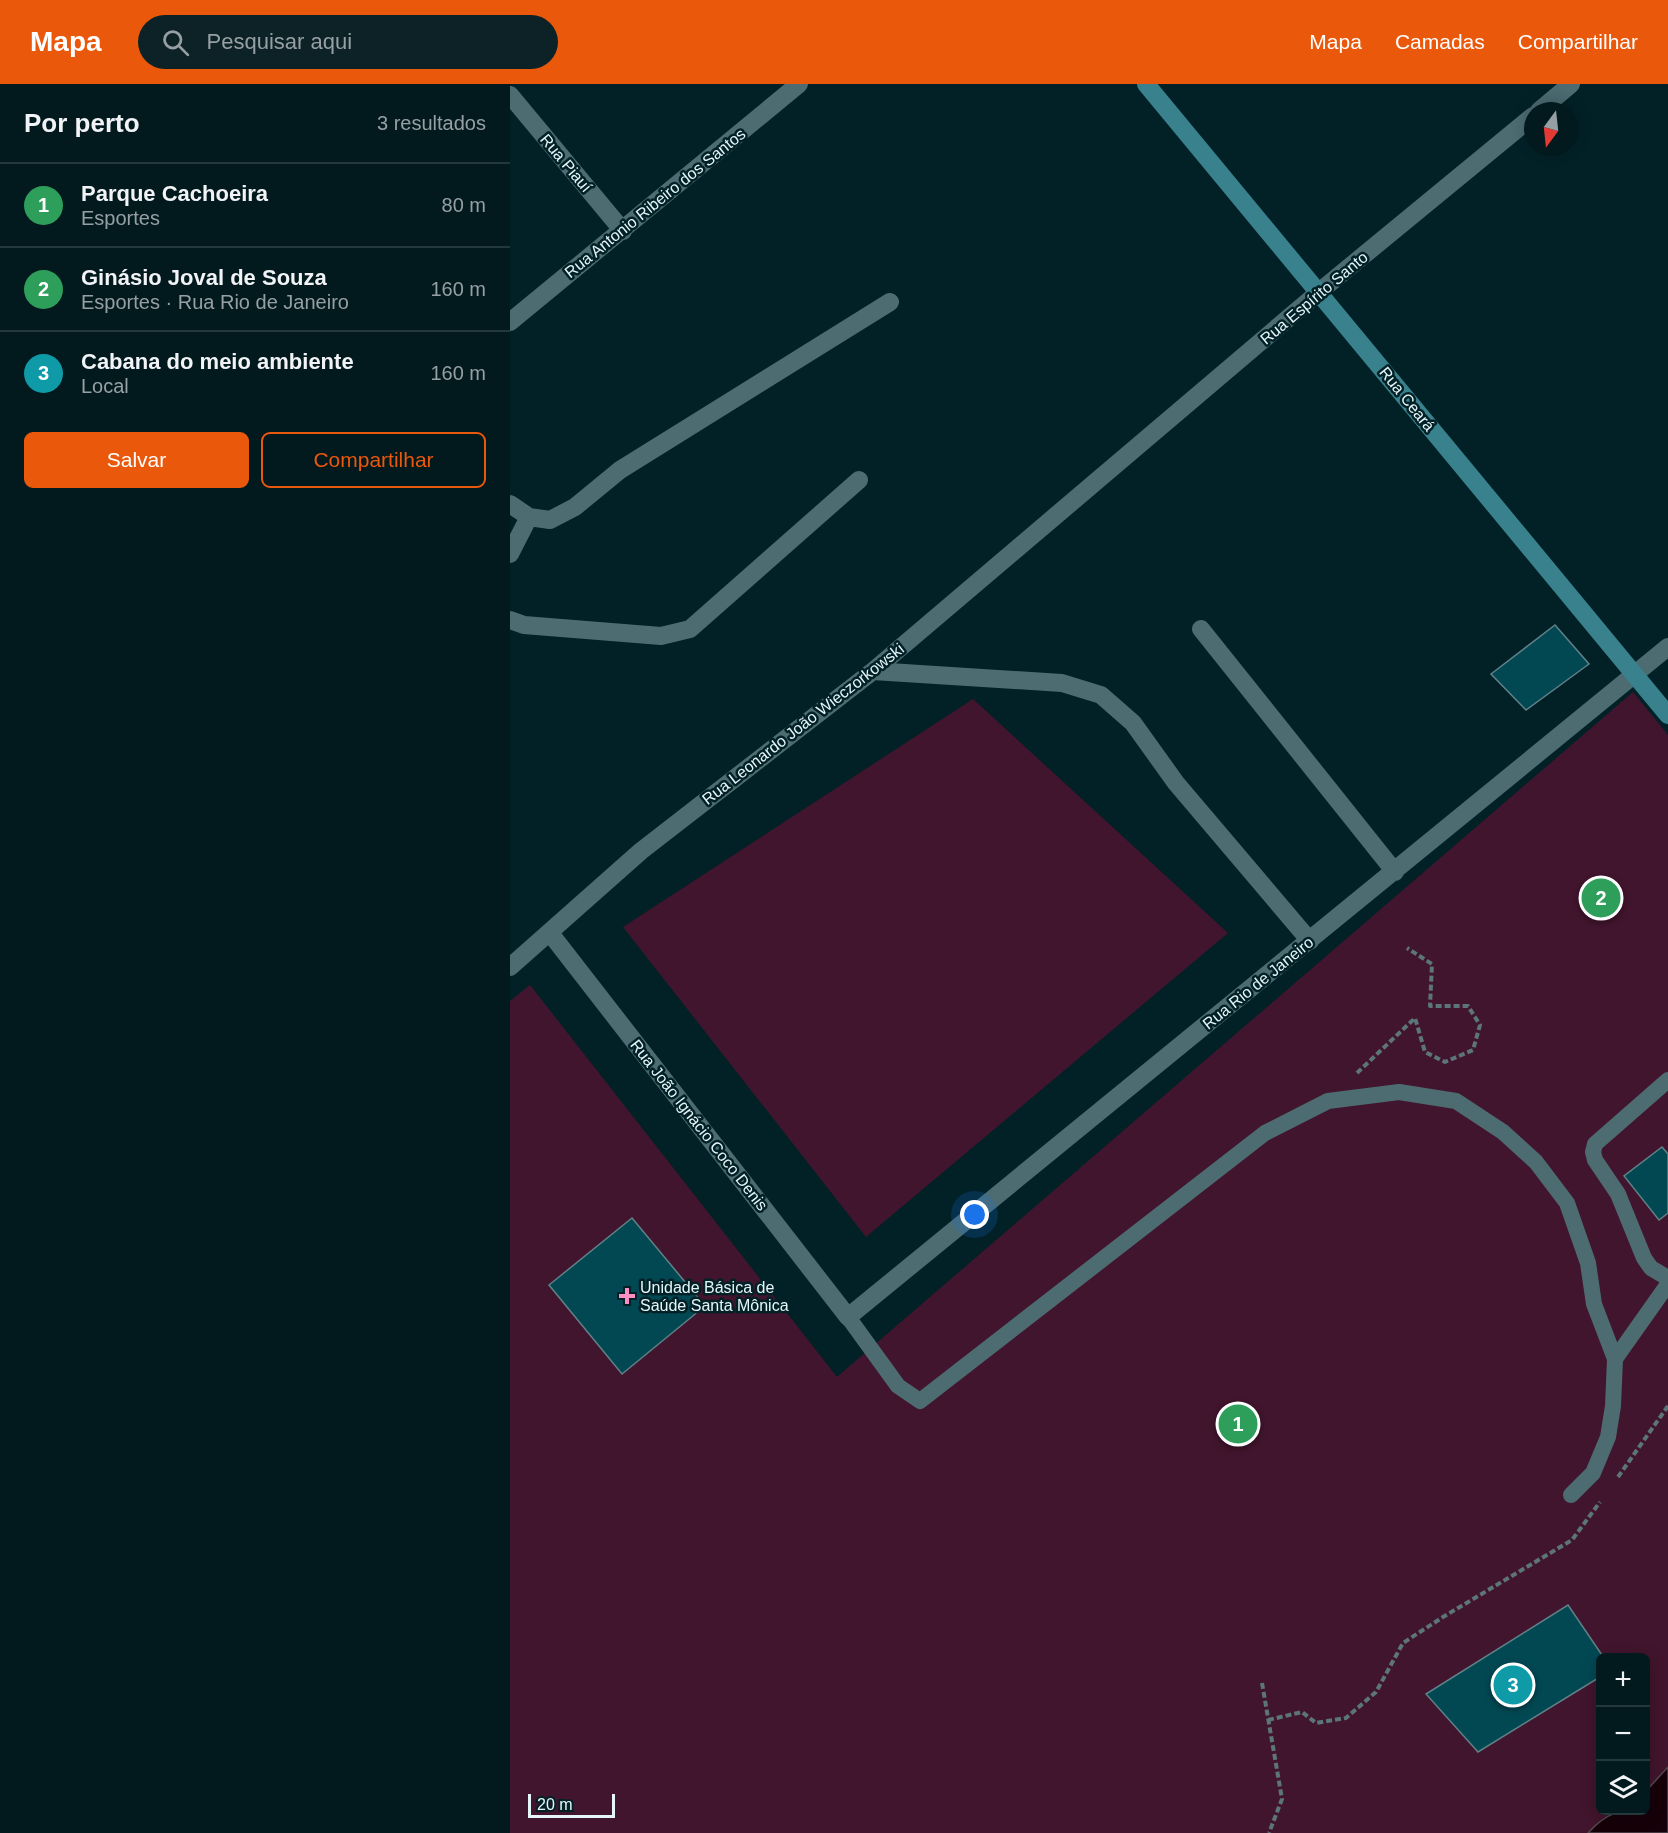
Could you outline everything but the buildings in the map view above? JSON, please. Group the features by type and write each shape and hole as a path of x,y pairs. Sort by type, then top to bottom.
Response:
{"street":[{"name":"Rua Antonio Ribeiro dos Santos","path":"510,322 799,84"},
{"name":"Rua Ceará","path":"1146,84 1668,715"},
{"path":"1550,102 1571,84"},
{"name":"Rua Piauí","path":"510,95 623,231"},
{"name":"Rua Espírito Santo","path":"1096,482 1319,292 1524,123"},
{"path":"510,504 529,517 550,520 575,507 620,470 890,302"},
{"path":"510,620 524,625 661,636 690,629 859,480"},
{"name":"Rua Leonardo João Wieczorkowski","path":"510,967 641,851 873,671 1096,482"},
{"path":"510,554 529,517"},
{"path":"1201,628 1395,872"},
{"name":"Rua Rio de Janeiro","path":"848,1317 1668,647"},
{"path":"873,671 1062,683 1101,695 1132,723 1176,783 1310,940"},
{"name":"Rua João Ignácio Coco Denis","path":"550,933 848,1317"}],"lane":[{"path":"1668,1080 1595,1144 1593,1152 1595,1160 1627,1212 1644,1258 1651,1268 1668,1278"},
{"path":"848,1317 898,1386 920,1401 1265,1133 1328,1101 1400,1092 1456,1101 1503,1132 1536,1162 1567,1203 1588,1263 1594,1304 1615,1359 1613,1406 1608,1437 1593,1473 1571,1495"},
{"path":"1615,1359 1668,1284"}],"path":[{"path":"1328,1101 1415,1018 1425,1052 1444,1062 1473,1050 1480,1025 1468,1006 1430,1006 1432,964 1407,948"},
{"path":"1613,1483 1668,1406"},
{"path":"1268,1720 1302,1712 1316,1723 1346,1718 1376,1692 1403,1644 1443,1617 1572,1540 1606,1493"},
{"path":"1262,1683 1282,1799 1269,1833"}],"shaded area":[{"path":"1633,692 1668,735 1668,1833 510,1833 510,1001 530,985 837,1377"},
{"path":"973,699 1228,933 866,1237 623,927"},
{"path":"1668,1767 1668,1833 1588,1833 1611,1815 1650,1815 1650,1787"}],"place":[{"name":"Ginásio Joval de Souza","path":"1601,898"},
{"name":"Unidade Básica de Saúde Santa Mônica","path":"627,1296"},
{"name":"Parque Cachoeira","path":"1238,1424"},
{"name":"Cabana do meio ambiente","path":"1513,1685"}]}
